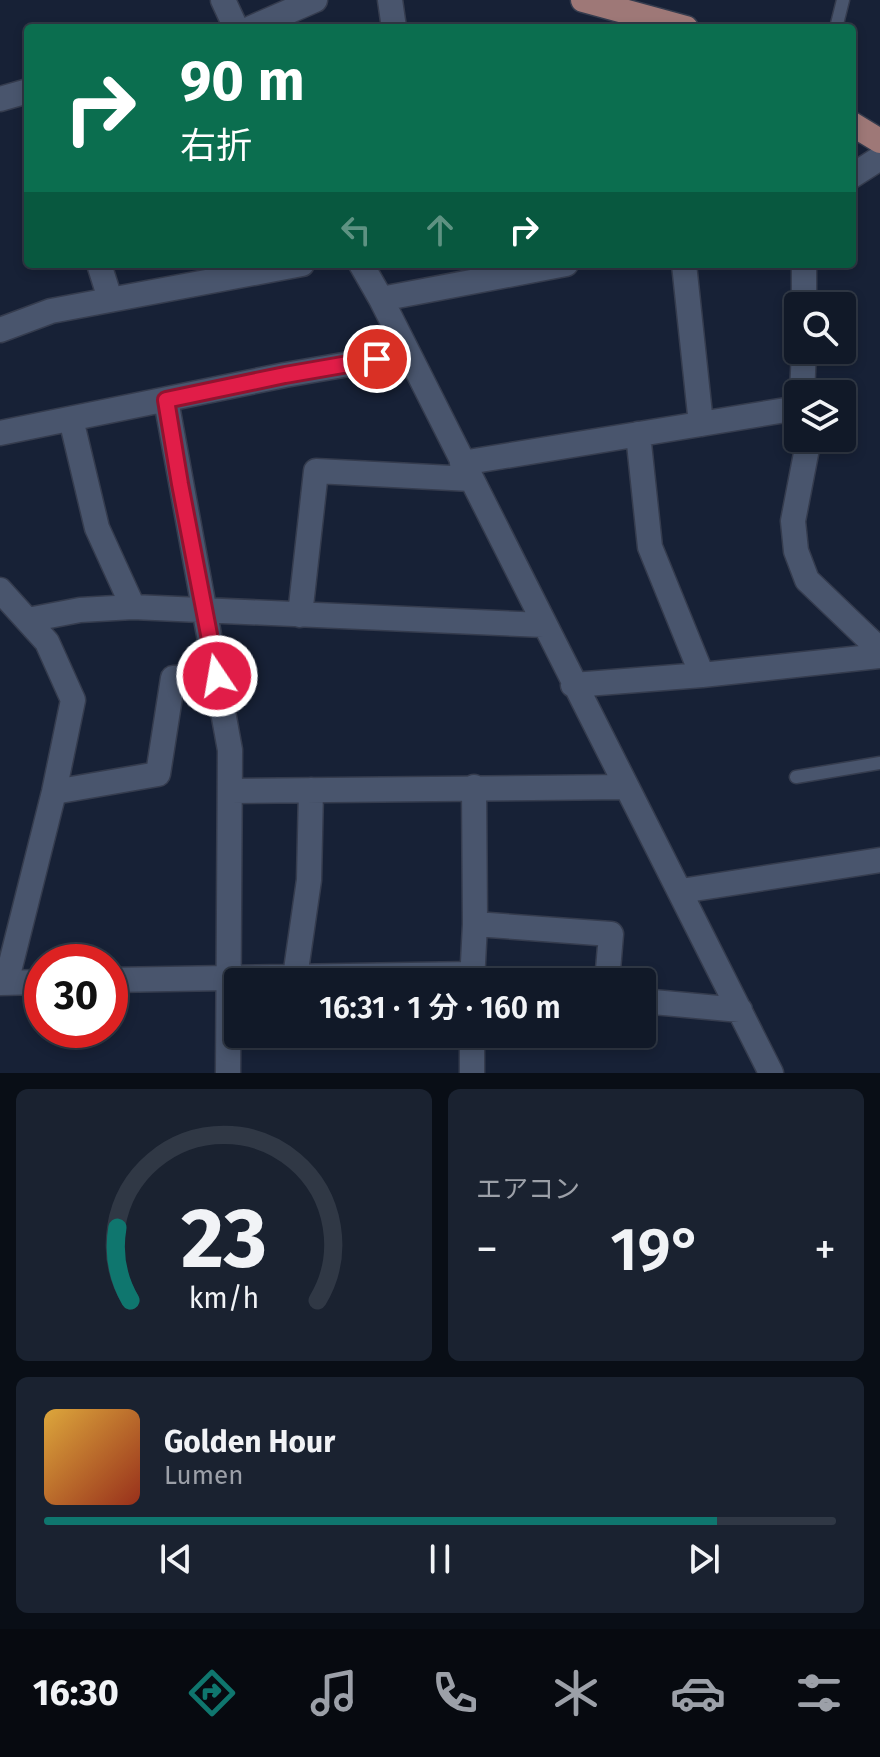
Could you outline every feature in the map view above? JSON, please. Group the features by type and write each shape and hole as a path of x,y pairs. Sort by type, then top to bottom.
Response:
{"main road":[{"path":"583,0 670,24"},
{"path":"856,126 880,141"}],"street":[{"path":"223,0 234,24"},
{"path":"260,24 315,0"},
{"path":"390,0 393,24"},
{"path":"0,99 24,92"},
{"path":"856,173 880,158"},
{"path":"100,268 110,299"},
{"path":"0,330 51,311 280,268"},
{"path":"363,268 771,1073"},
{"path":"381,299 488,272 526,268"},
{"path":"684,268 701,424"},
{"path":"804,268 804,292"},
{"path":"0,433 285,375 407,354"},
{"path":"166,400 230,750 228,968"},
{"path":"300,615 316,471 466,471 638,434 784,410"},
{"path":"71,419 97,528 133,607"},
{"path":"638,434 650,547 702,675"},
{"path":"806,452 793,521 796,551 807,580 880,650"},
{"path":"0,590 47,642 73,700 54,792 3,983 24,982"},
{"path":"28,620 80,610 133,607 544,625"},
{"path":"573,685 880,656"},
{"path":"54,792 158,774 173,678 217,676"},
{"path":"473,968 474,787"},
{"path":"230,791 625,787"},
{"path":"296,968 309,880 311,790"},
{"path":"681,891 880,860"},
{"path":"475,924 611,934 608,968"},
{"path":"128,980 224,978"},
{"path":"656,1002 740,1010"},
{"path":"228,1048 228,1073"},
{"path":"472,1048 472,1073"}],"lane":[{"path":"837,24 843,0"},
{"path":"796,777 880,763"}],"route":[{"path":"217,676 166,400 377,359"}]}
